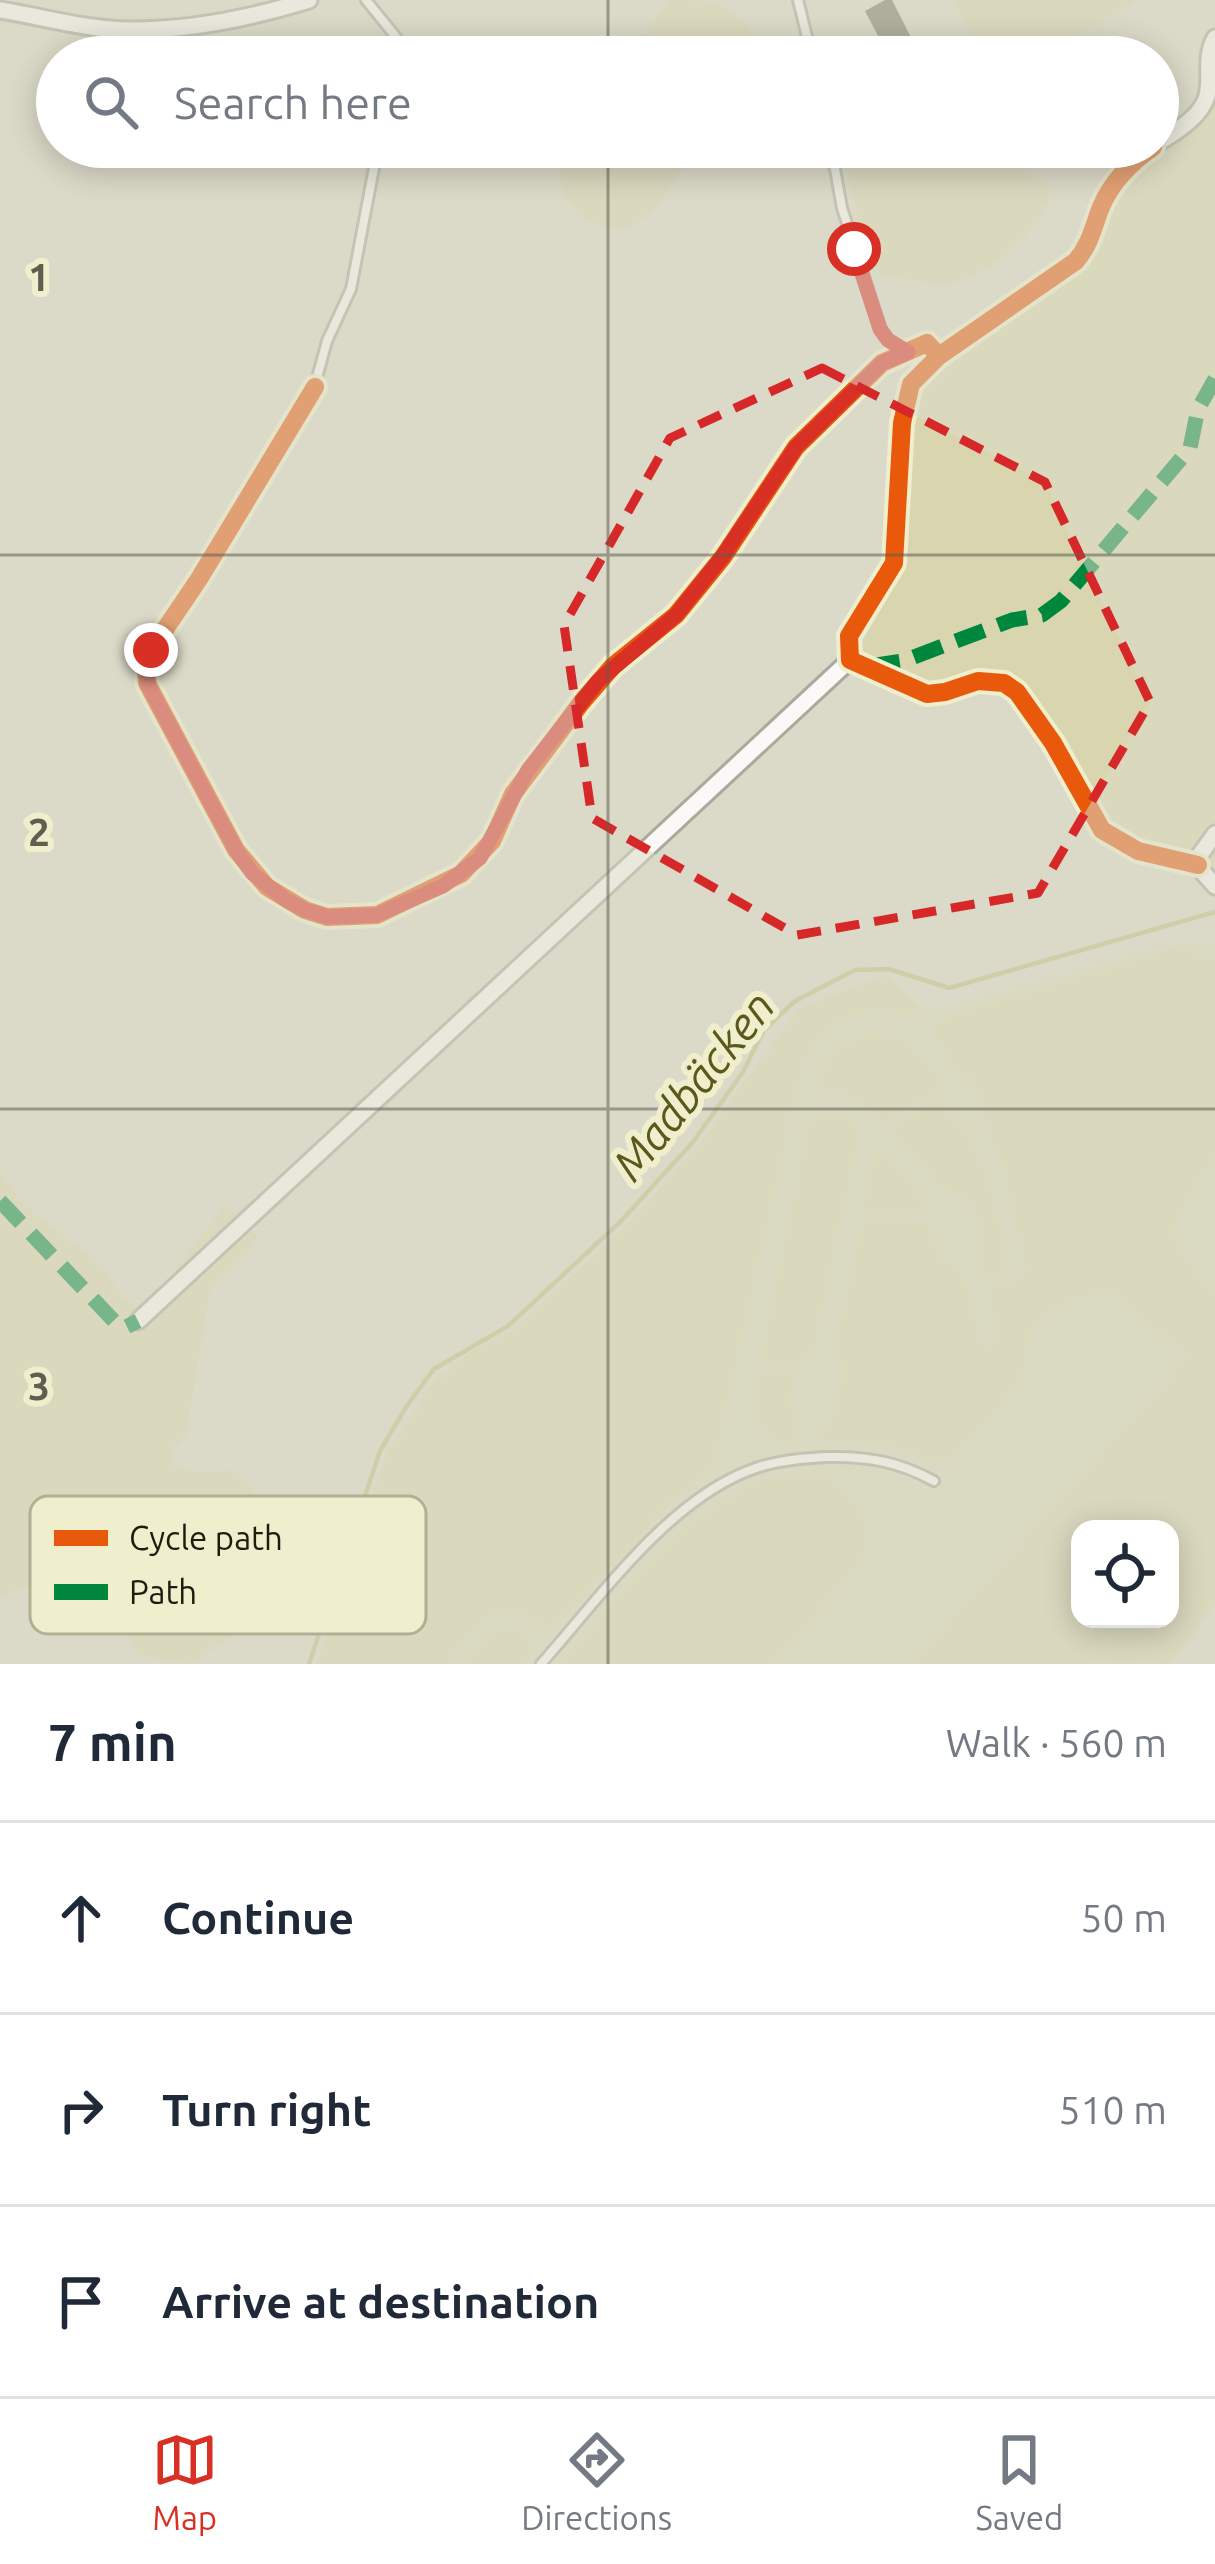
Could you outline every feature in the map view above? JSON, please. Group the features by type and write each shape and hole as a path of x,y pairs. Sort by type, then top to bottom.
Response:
{"street":[{"path":"0,10 133,30 230,19 309,0"},
{"path":"1179,129 1207,96 1207,56 1215,38"},
{"path":"138,1321 850,660 849,636 894,563 905,400 920,372 1076,261 1091,240 1102,205 1126,168"},
{"path":"315,387 151,650 147,683 252,873 305,910 352,918 377,915 443,886 480,858 528,770 598,681 676,615 723,556 796,447 882,363 926,344 939,356"},
{"path":"850,660 927,694 978,681 1004,682 1017,692 1053,742 1102,830 1138,851 1198,865 1215,886"},
{"path":"1198,865 1202,849 1215,834"}],"lane":[{"path":"366,0 396,36"},
{"path":"798,0 807,36"},
{"path":"315,387 328,341 351,289 374,168"},
{"path":"834,168 880,329 908,352"},
{"path":"541,1664 661,1531 710,1492 754,1468 804,1458 874,1458 934,1481"}],"highlighted area":[{"path":"822,368 1045,482 1150,702 1038,893 797,935 592,818 564,625 670,438"}],"shaded area":[{"path":"669,0 725,7 751,30 751,36 644,36"},
{"path":"953,0 1134,3 1075,36 973,36"},
{"path":"1215,73 1215,877 1201,854 1145,847 1110,830 1029,694 1006,674 984,671 926,686 862,651 863,640 906,567 909,449 919,396 937,369 1074,278 1132,170 1179,168 1179,140 1203,120"},
{"path":"561,168 682,168 656,207 624,228 608,228 578,212 561,183"},
{"path":"845,168 1022,168 1050,189 1048,203 1030,231 1003,257 959,281 882,276 865,243"},
{"path":"1215,941 1215,1605 1170,1664 317,1664 327,1634 426,1634 426,1496 372,1496 386,1455 434,1382 472,1351 510,1332 624,1228 698,1146 799,1008 886,975 926,1012 1159,946"},
{"path":"1184,946 1215,959 1215,1153 1171,1232 1215,1296 1215,1605 1170,1664 911,1664 1186,1358 1111,1290 1067,1301 1032,1332 1019,1386 947,1466 889,1445 821,1439 834,1413 842,1370 834,1349 862,1221 926,1222 942,1257 962,1268 984,1345 998,1343 987,1287 1006,1283 1025,1269 1003,1169 979,1110 985,1105 969,1075 961,1078 932,1035 939,1019"},
{"path":"886,975 925,1012 854,1015 825,1035 803,1064 713,1470 669,1504 551,1632 515,1613 502,1612 481,1623 446,1664 317,1664 327,1634 426,1634 426,1496 372,1496 386,1455 434,1382 472,1351 510,1332 624,1228 698,1146 799,1008"},
{"path":"873,1033 908,1043 945,1087 883,1122 844,1094 815,1095 833,1054 850,1041"},
{"path":"940,1098 954,1122 961,1119 987,1173 1003,1238 1005,1276 986,1280 977,1257 981,1231 968,1199 940,1188 888,1127"},
{"path":"836,1112 854,1122 859,1136 815,1346 795,1367 760,1359 807,1130 823,1114"},
{"path":"877,1142 925,1200 924,1215 862,1213"},
{"path":"0,1170 23,1203 92,1257 122,1296 137,1307 172,1275 225,1205 257,1235 251,1250 210,1290 186,1437 169,1453 174,1465 194,1472 237,1470 255,1496 30,1496 30,1586 0,1596"},
{"path":"758,1367 794,1375 790,1404 799,1425 794,1447 767,1435 755,1417"},
{"path":"816,1472 842,1488 859,1509 865,1549 861,1565 772,1664 559,1664 682,1529 756,1481"},
{"path":"516,1625 532,1643 525,1664 464,1664 493,1633"},
{"path":"125,1634 236,1634 190,1664 140,1655"}],"building":[{"path":"892,0 910,36 878,36 865,11"}],"waterway":[{"name":"Madbäcken","path":"365,1496 380,1451 434,1369 508,1326 620,1222 693,1142 743,1072 764,1030 795,1001 855,970 889,969 949,988 1215,912"},
{"name":"Madbäcken","path":"309,1664 319,1634"}],"marked path":[{"path":"870,666 903,661 1012,620 1042,615 1061,601 1190,448 1198,409 1215,379"},
{"path":"0,1201 115,1322 126,1327 138,1321"}],"cycle path":[{"path":"1127,168 1101,207 1076,261 939,356 911,384 902,423 894,563 849,636 850,660 927,694 978,681 1004,683 1017,692 1053,743 1102,830 1138,851 1198,865"},
{"path":"315,387 151,650 147,683 236,850 267,887 327,917 377,915 461,874 492,841 513,794 581,703 613,666 676,615 723,557 796,447 882,363 927,343 939,356"}],"route":[{"path":"151,650 147,683 236,850 267,886 305,910 352,918 377,915 443,886 480,858 528,770 598,681 676,615 701,585 796,447 882,363 908,352 880,329 854,249"}]}
